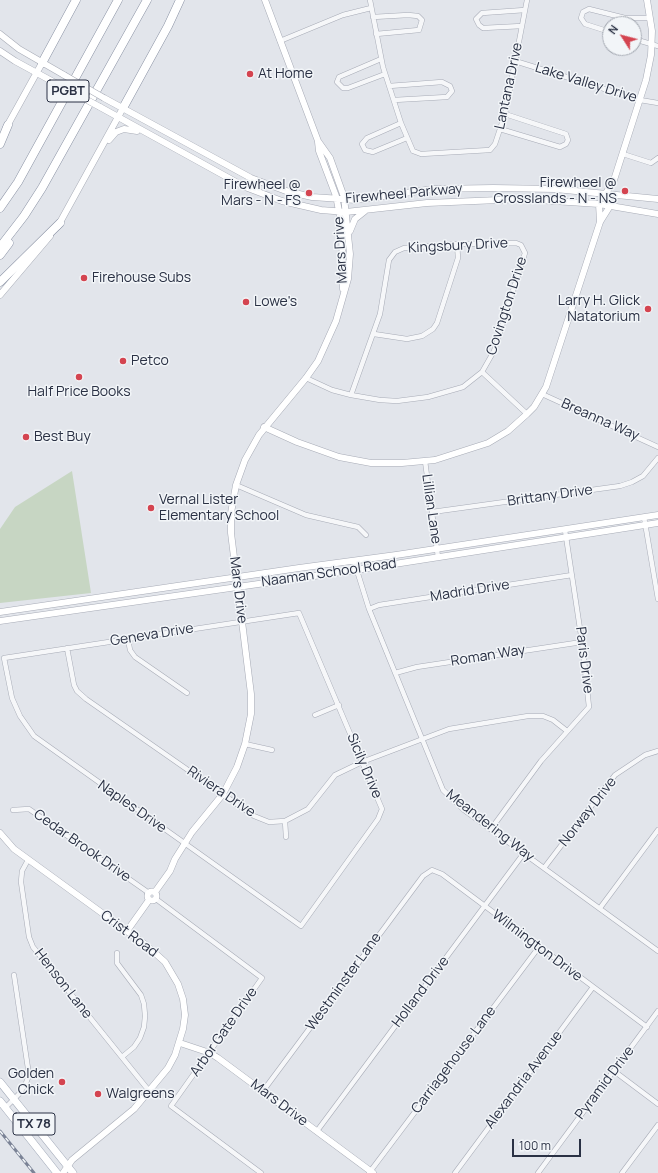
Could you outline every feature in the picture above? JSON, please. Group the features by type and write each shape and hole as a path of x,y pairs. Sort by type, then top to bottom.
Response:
{"highway":[{"path":"42,63 76,0"},
{"name":"PGBT","path":"0,208 18,182 118,0"},
{"name":"PGBT","path":"0,247 28,210 46,181 147,0"},
{"path":"123,108 168,26 180,0"},
{"path":"0,144 8,125"},
{"path":"0,255 21,228 28,210"},
{"path":"0,282 60,223"}],"main road":[{"name":"Mars Drive","path":"265,0 318,141 330,158 344,200 342,229 343,291"},
{"path":"606,193 614,180 623,154 652,55 651,44 655,31 646,0"},
{"name":"Firewheel Parkway","path":"0,34 19,49 104,98 251,178 286,191 337,200 433,189 493,188 555,189 619,194 658,199"},
{"name":"Firewheel Parkway","path":"0,51 37,74 245,187 282,201 321,210 343,212 427,203 523,199 599,204 658,214"},
{"path":"0,138 42,63"},
{"path":"0,295 41,249 60,223 123,108"},
{"path":"90,168 97,161 116,132 130,129 147,133"},
{"name":"Mars Drive","path":"127,931 170,871 184,844 223,794 237,767 245,744 251,714 251,694 230,524 236,485 245,460 264,427 306,378 328,342 336,321 343,291 348,279 350,261 349,235 343,212 319,152 318,141"},
{"path":"245,187 251,178"},
{"path":"614,180 615,190 619,194"},
{"path":"599,204 600,222"},
{"path":"264,427 297,442 339,457 372,463 402,463 435,460 462,453 488,443 508,431 534,407 542,394 566,331 600,222 610,206"},
{"path":"349,235 355,219 367,209"},
{"name":"Naaman School Road","path":"0,612 565,530 658,515"},
{"name":"Naaman School Road","path":"0,621 356,570 438,556 658,523"},
{"name":"Crist Road","path":"0,833 14,849 28,860 146,945 165,962 178,984 185,1015 180,1043 168,1068 150,1092 134,1109 67,1166 63,1173"},
{"name":"Mars Drive","path":"180,1043 210,1053 264,1091 371,1172"},
{"name":"TX 78","path":"0,1082 73,1173"},
{"name":"TX 78","path":"0,1102 57,1173"}],"street":[{"path":"370,0 385,74 401,123 408,138 373,152 365,150 362,144 367,138 401,123"},
{"name":"Lantana Drive","path":"408,138 413,150 421,154 490,150 495,144 505,114 527,0"},
{"path":"280,41 343,15 371,8"},
{"path":"602,29 585,24 581,18 583,12 589,9 617,16"},
{"path":"522,26 483,28 478,25 476,19 482,13 525,10"},
{"path":"373,17 408,15 418,16 422,20 419,30 376,34"},
{"path":"642,18 650,18"},
{"path":"642,41 658,46"},
{"path":"381,59 339,76 337,82 343,88 348,88 385,74"},
{"name":"Lake Valley Drive","path":"515,61 640,100 658,103"},
{"path":"389,86 442,82 450,86 452,91 447,97 394,100"},
{"path":"500,129 560,147 566,144 568,140 566,134 505,114"},
{"path":"623,154 651,163 658,158"},
{"name":"Kingsbury Drive","path":"374,334 380,314 389,260 394,252 404,248 457,244 516,243 521,245"},
{"path":"351,395 374,334 407,339 422,336 433,329 437,323 458,258 457,244"},
{"name":"Covington Drive","path":"306,378 332,390 351,395 380,400 397,401 428,398 463,387 482,372 494,351 525,253 521,245"},
{"path":"482,372 527,414"},
{"name":"Breanna Way","path":"542,394 658,446"},
{"name":"Brittany Drive","path":"432,512 620,486 643,476 658,458"},
{"name":"Lillian Lane","path":"425,461 438,556"},
{"path":"236,485 306,515 358,527 366,535"},
{"path":"644,517 658,599"},
{"name":"Paris Drive","path":"491,829 541,761 589,708 582,642 565,530"},
{"name":"Meandering Way","path":"354,561 369,609 443,790 464,810 658,951"},
{"name":"Madrid Drive","path":"369,609 379,605 572,575"},
{"name":"Geneva Drive","path":"4,658 299,613"},
{"name":"Sicily Drive","path":"299,613 382,809 382,814 301,926"},
{"path":"128,639 130,650 135,657 187,693"},
{"name":"Roman Way","path":"395,673 417,667 582,642"},
{"name":"Riviera Drive","path":"67,648 72,679 77,691 103,711 254,816 269,822 285,821 295,818 308,809 335,775 362,762 449,728 528,716 543,716 553,720 567,731"},
{"name":"Naples Drive","path":"4,658 12,698 20,716 34,736 301,926"},
{"path":"315,714 339,705"},
{"path":"245,744 272,750"},
{"name":"Norway Drive","path":"544,868 615,775 645,755 658,751"},
{"name":"Cedar Brook Drive","path":"13,810 29,809 152,896 262,978"},
{"path":"285,821 286,837"},
{"path":"600,908 658,830"},
{"name":"Holland Drive","path":"317,1131 524,854"},
{"name":"Henson Lane","path":"28,860 22,871 21,882 29,937 33,947 150,1092"},
{"name":"Wilmington Drive","path":"426,873 432,870 442,874 646,1027"},
{"name":"Westminster Lane","path":"264,1091 426,873"},
{"name":"Carriagehouse Lane","path":"371,1172 539,947"},
{"path":"117,953 117,963 141,995 144,1004 145,1016 144,1027 140,1038 134,1047 122,1057"},
{"path":"5,1108 14,1100 26,1083 29,1075 14,975"},
{"name":"Arbor Gate Drive","path":"260,1173 171,1106 262,978"},
{"name":"Alexandria Avenue","path":"455,1173 593,987"},
{"name":"Pyramid Drive","path":"538,1173 658,1011"},
{"path":"614,1071 658,1104"},
{"path":"622,1173 658,1125"}],"green space":[{"path":"72,471 91,593 0,603 0,529 15,507"}],"railway":[{"path":"0,1131 34,1173"}],"place":[{"name":"At Home","path":"250,74"},
{"name":"Firewheel @ Crosslands - N - NS","path":"625,191"},
{"name":"Firewheel @ Mars - N - FS","path":"309,193"},
{"name":"Firehouse Subs","path":"84,278"},
{"name":"Lowe's","path":"246,302"},
{"name":"Larry H. Glick Natatorium","path":"648,309"},
{"name":"Petco","path":"123,361"},
{"name":"Half Price Books","path":"79,377"},
{"name":"Best Buy","path":"26,437"},
{"name":"Vernal Lister Elementary School","path":"151,508"},
{"name":"Golden Chick","path":"62,1082"},
{"name":"Walgreens","path":"98,1094"}]}
